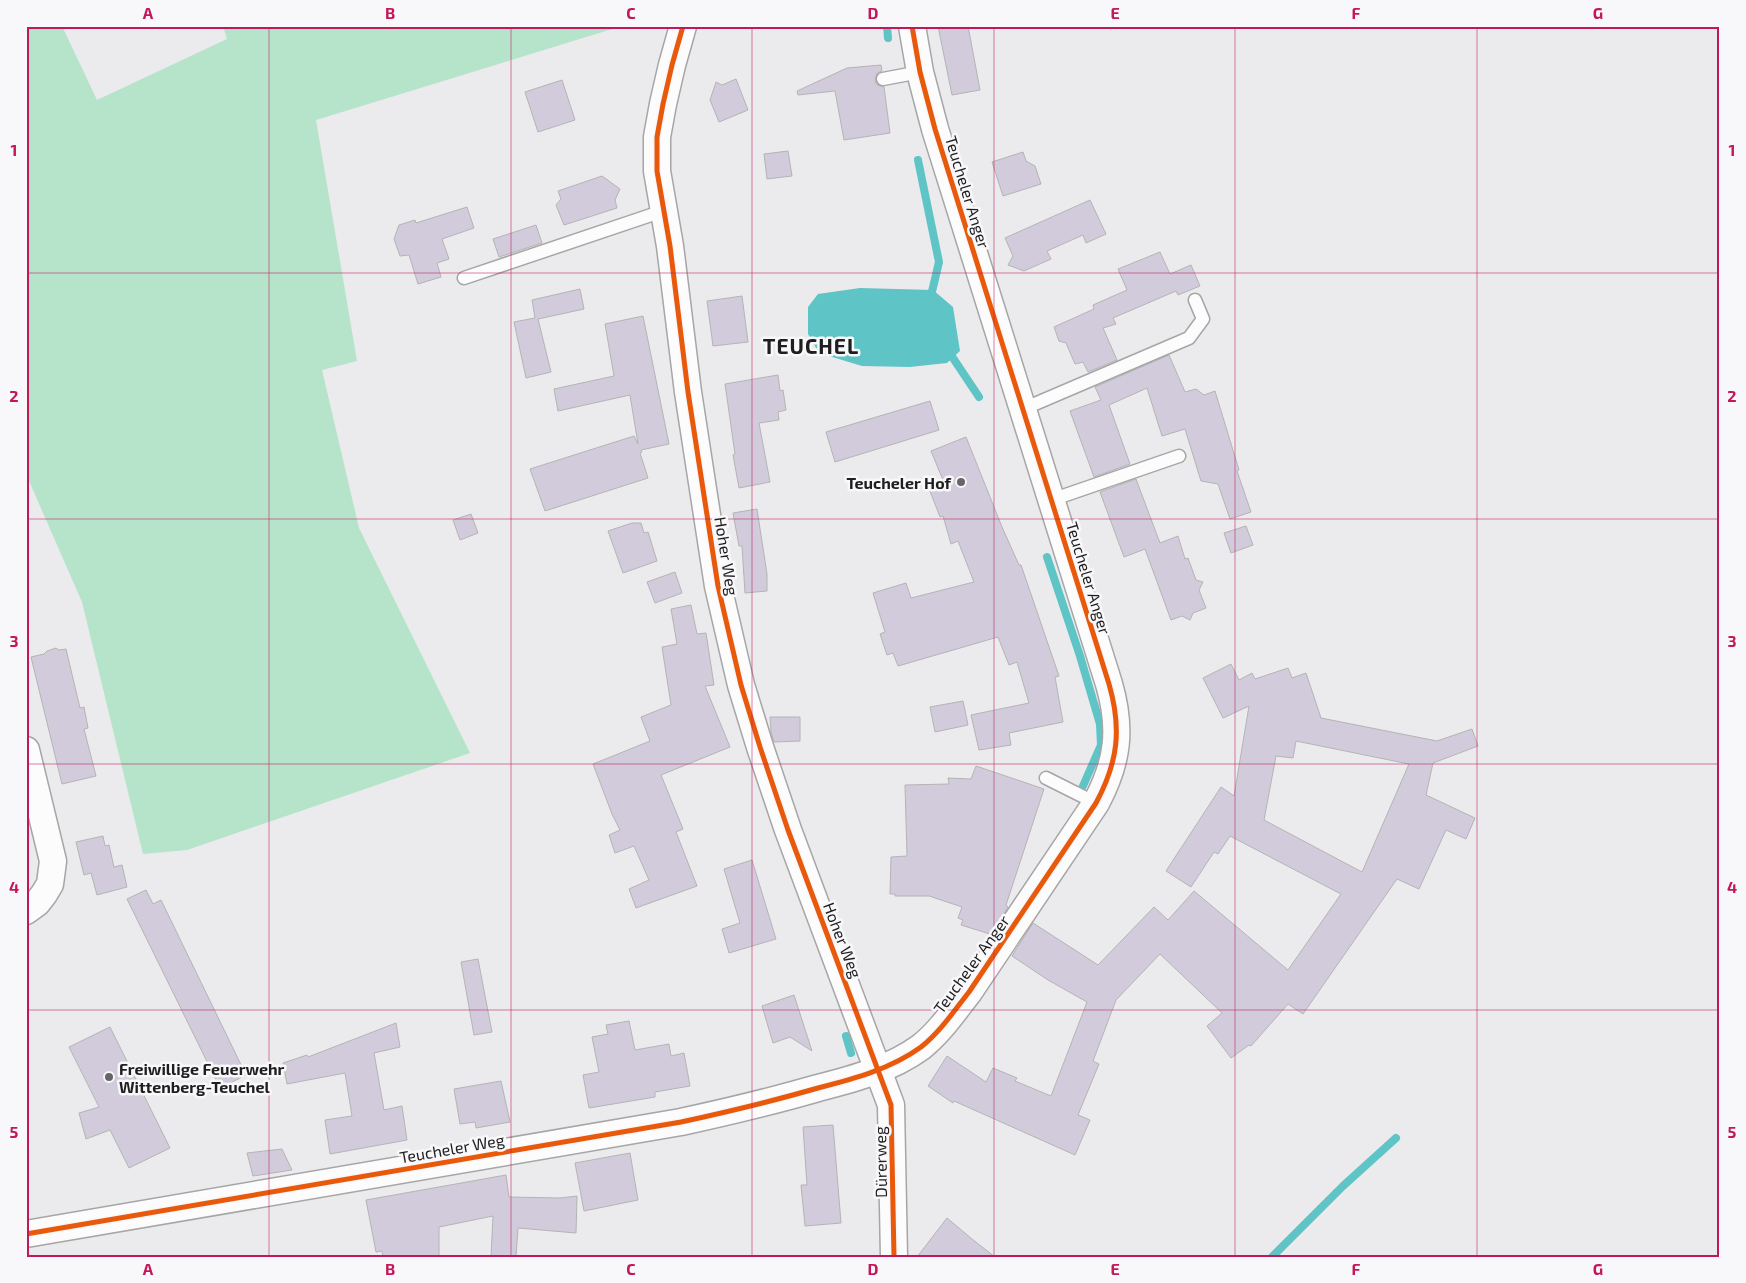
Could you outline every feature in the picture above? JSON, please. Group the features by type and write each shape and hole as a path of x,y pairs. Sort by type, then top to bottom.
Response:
{"street":[{"name":"Hoher Weg","path":"683,26 672,64 657,137 657,171 670,246 688,392 718,586 741,684 760,747 788,830 878,1070"},
{"name":"Teucheler Anger","path":"878,1070 898,1061 923,1045 947,1020 969,992 1096,803 1104,788 1115,756 1117,722 1115,705 935,130 920,72 912,26"},
{"path":"26,750 53,861 50,884 37,903 26,911"},
{"name":"Teucheler Weg","path":"26,1234 681,1122 760,1104 846,1081 878,1070"},
{"name":"Dürerweg","path":"878,1070 891,1105 894,1257"}],"lane":[{"path":"884,79 920,72"},
{"path":"464,278 663,211"},
{"path":"1023,409 1189,338 1203,319 1195,300"},
{"path":"1051,500 1179,456"},
{"path":"1046,778 1096,803"}],"green space":[{"path":"26,26 62,26 97,100 227,39 223,26 622,26 316,120 357,361 322,370 359,528 470,753 187,850 143,854 82,602 26,474 26,334 29,331 26,325"}],"water":[{"path":"860,288 933,290 953,307 960,351 947,363 910,367 862,366 819,353 808,334 808,307 818,294"}],"building":[{"path":"938,26 968,26 980,90 952,95"},
{"path":"881,65 882,71 877,73 875,80 877,85 884,87 890,133 844,140 835,91 798,95 797,91 847,68"},
{"path":"736,79 748,110 719,122 710,100 716,82 722,85"},
{"path":"562,80 575,120 538,132 525,92"},
{"path":"788,151 792,176 767,179 764,154"},
{"path":"1023,152 1026,161 1035,166 1041,184 1003,196 992,162"},
{"path":"602,176 620,189 615,200 617,208 564,225 556,205 561,199 558,191"},
{"path":"1090,200 1106,234 1086,243 1083,235 1047,251 1051,259 1024,271 1008,265 1013,256 1005,238"},
{"path":"467,207 474,228 442,239 449,259 437,263 441,277 418,284 409,255 400,256 394,239 399,225 415,220 416,223"},
{"path":"536,225 542,243 499,257 493,239"},
{"path":"1160,252 1170,274 1191,265 1200,286 1178,295 1176,291 1113,318 1116,324 1103,328 1117,360 1088,372 1083,362 1075,364 1066,343 1059,341 1054,327 1094,309 1093,305 1127,290 1118,269"},
{"path":"580,289 584,309 538,319 551,372 526,378 514,322 535,318 532,300"},
{"path":"742,296 748,342 713,346 707,301"},
{"path":"643,316 669,444 641,450 642,452 640,453 648,478 545,511 530,469 634,436 638,444 630,395 558,411 554,389 614,376 605,324"},
{"path":"1169,355 1185,392 1196,389 1204,395 1215,391 1239,470 1237,471 1251,512 1230,519 1218,484 1201,481 1185,429 1162,436 1147,388 1109,405 1130,464 1094,477 1070,411 1101,400 1095,387"},
{"path":"778,375 780,391 783,390 786,410 778,412 779,420 759,423 770,482 739,488 733,455 735,454 725,384"},
{"path":"930,401 939,430 835,462 826,432"},
{"path":"966,437 1002,527 1019,565 1021,565 1059,676 1055,677 1063,722 1009,733 1011,745 979,750 971,715 1029,703 1017,662 1009,665 998,637 898,666 893,653 887,655 880,634 885,632 873,593 906,583 911,598 974,582 958,541 951,544 943,516 940,517 928,486 943,480 931,451"},
{"path":"1136,479 1160,543 1178,536 1185,559 1188,558 1196,580 1203,582 1199,590 1206,608 1193,613 1190,620 1182,616 1171,620 1145,549 1124,557 1100,492"},
{"path":"757,509 767,574 767,591 745,593 742,546 739,546 733,513"},
{"path":"471,514 478,533 460,540 453,520"},
{"path":"632,523 641,523 644,533 648,532 657,561 623,573 608,531"},
{"path":"1246,526 1253,545 1231,553 1224,533"},
{"path":"675,572 682,593 655,603 647,582"},
{"path":"691,605 697,634 706,633 714,685 705,686 730,747 661,775 683,829 676,832 697,886 636,908 629,889 649,880 634,846 615,853 609,835 620,830 593,764 650,741 641,717 671,705 662,647 677,644 671,609"},
{"path":"56,648 59,650 66,649 80,708 84,707 88,728 84,729 96,776 62,784 31,657 44,654"},
{"path":"1231,664 1239,680 1252,673 1255,679 1288,668 1292,678 1306,673 1321,718 1437,741 1472,729 1478,746 1433,763 1426,795 1475,818 1466,839 1446,830 1419,889 1397,879 1303,1014 1288,1004 1251,1046 1249,1045 1231,1058 1207,1026 1222,1013 1160,954 1116,1000 1093,1061 1099,1064 1078,1115 1090,1120 1075,1155 954,1101 953,1103 928,1086 947,1056 986,1082 993,1068 1017,1078 1015,1081 1051,1096 1087,1002 1048,980 1012,956 1033,923 1098,965 1154,907 1168,920 1194,891 1288,970 1341,894 1230,836 1218,854 1214,852 1191,887 1166,871 1221,787 1234,796 1249,706 1223,718 1203,678","holes":["1296,741 1409,764 1362,872 1264,820 1276,756 1293,758"]},
{"path":"963,701 968,725 935,732 930,707"},
{"path":"770,717 800,717 800,741 774,742"},
{"path":"976,766 1044,789 1006,905 1008,907 990,934 961,925 963,920 958,918 962,907 929,896 895,896 895,894 890,894 891,857 907,856 905,785 949,784 948,778 971,779"},
{"path":"103,836 105,846 109,845 114,867 122,865 127,887 97,895 91,873 84,875 76,842"},
{"path":"752,860 776,939 729,953 722,929 740,923 724,869"},
{"name":"Freiwillige Feuerwehr Wittenberg-Teuchel","path":"146,890 153,904 161,900 246,1075 220,1088 127,899"},
{"path":"478,959 492,1032 474,1035 461,962"},
{"path":"794,995 812,1051 790,1037 773,1043 762,1006"},
{"path":"629,1021 635,1050 669,1044 671,1056 684,1053 690,1086 655,1092 655,1097 589,1108 583,1075 599,1072 592,1037 608,1034 606,1025"},
{"path":"396,1023 400,1047 374,1053 384,1110 402,1106 407,1140 330,1154 325,1120 352,1116 345,1073 287,1084 283,1063 307,1055 308,1057"},
{"name":"Freiwillige Feuerwehr Wittenberg-Teuchel","path":"110,1027 170,1148 129,1168 110,1130 86,1139 79,1113 99,1107 69,1047"},
{"path":"501,1081 510,1122 476,1128 475,1122 460,1124 454,1089"},
{"path":"833,1125 841,1223 805,1226 801,1185 807,1185 803,1127"},
{"path":"282,1149 292,1170 253,1176 247,1153"},
{"path":"630,1153 638,1200 584,1211 575,1163"},
{"path":"506,1175 509,1197 560,1198 577,1196 576,1233 518,1228 516,1257 491,1257 493,1216 439,1227 439,1257 383,1257 382,1251 376,1252 366,1200"},
{"path":"947,1218 972,1239 995,1257 917,1257"}],"waterway":[{"path":"887,26 888,38"},
{"path":"918,160 939,262 930,300"},
{"path":"946,351 953,358 979,397"},
{"path":"1047,557 1080,656 1100,724 1101,745 1083,786"},
{"path":"846,1036 851,1053"},
{"path":"1272,1257 1343,1186 1396,1138"}],"cycle path":[{"path":"683,26 672,65 657,137 657,171 670,246 688,392 718,586 741,685 760,747 788,830 891,1105 894,1257"},
{"path":"26,1234 681,1122 767,1102 858,1077 909,1055 934,1035 969,992 1096,803 1113,759 1116,745 1116,716 1109,684 935,129 920,72 912,26"}],"place":[{"name":"Teucheler Hof","path":"961,482"},
{"name":"Freiwillige Feuerwehr Wittenberg-Teuchel","path":"109,1077"}],"district":[{"name":"TEUCHEL","path":"811,345"}]}
